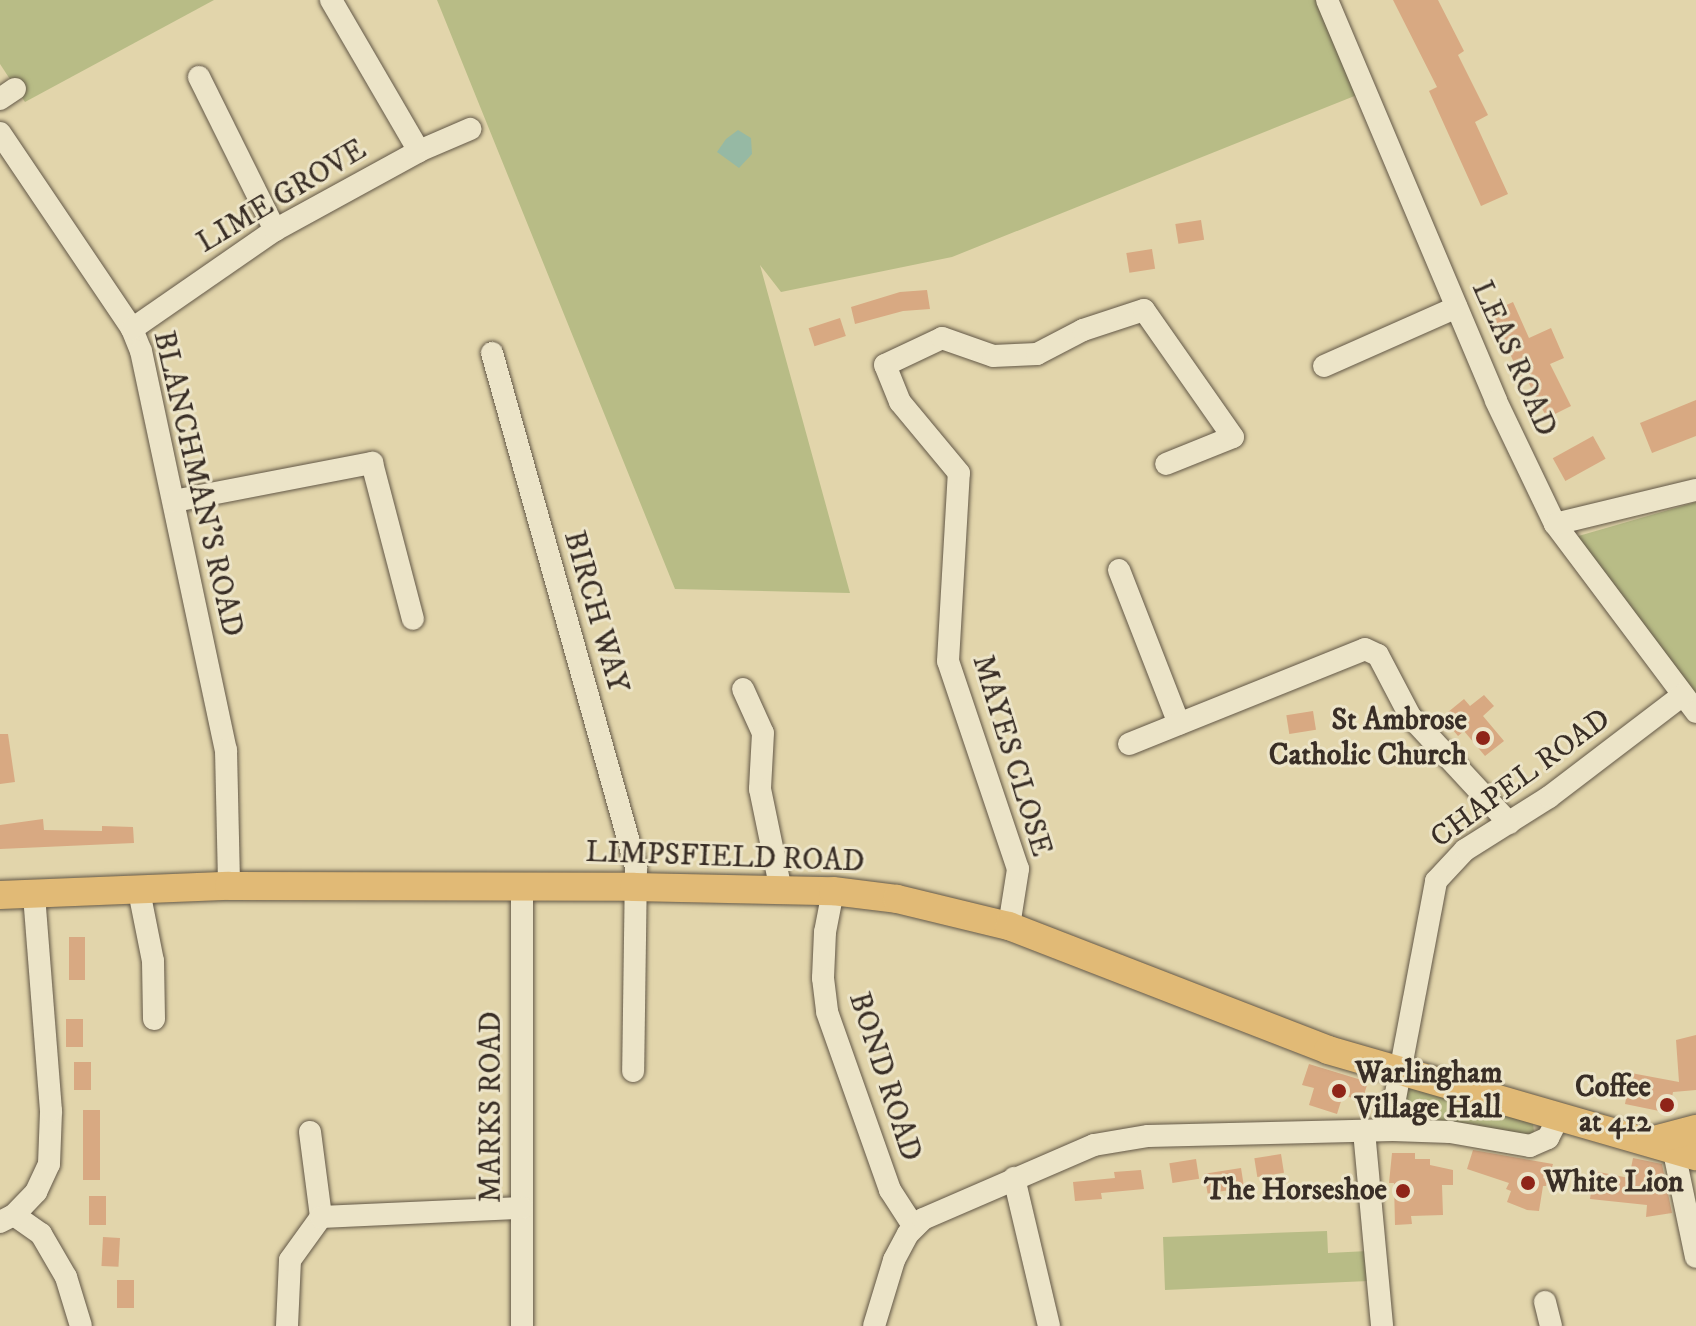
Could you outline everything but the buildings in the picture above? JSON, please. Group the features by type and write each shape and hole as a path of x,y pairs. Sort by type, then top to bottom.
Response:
{"main road":[{"name":"LIMPSFIELD ROAD","path":"0,895 229,886 634,887 833,891 897,899 1009,926 1328,1050 1400,1072 1673,1150 1696,1129"}],"street":[{"path":"331,0 419,151"},
{"name":"LEAS ROAD","path":"1327,0 1496,401 1555,524 1689,704"},
{"path":"199,77 275,230"},
{"name":"LIME GROVE","path":"132,329 275,230 419,151 470,129"},
{"name":"BLANCHMAN'S ROAD","path":"0,133 132,329 141,351 226,750 229,886"},
{"path":"1324,366 1457,307"},
{"name":"MAYES CLOSE","path":"1009,926 1018,869 948,661 959,473 900,402 885,365 942,338 993,356 1037,354 1083,330 1144,310 1233,437 1166,464"},
{"name":"BIRCH WAY","path":"492,353 636,867 633,1071"},
{"path":"174,501 372,463 413,619"},
{"path":"1555,524 1696,490"},
{"path":"1119,570 1179,724"},
{"path":"1129,744 1365,649 1378,655 1410,716 1509,823"},
{"path":"743,689 763,733 760,789 781,890"},
{"name":"CHAPEL ROAD","path":"1393,1130 1400,1072 1436,881 1465,850 1627,741 1689,704"},
{"name":"MARKS ROAD","path":"522,889 522,1326"},
{"path":"139,891 153,961 154,1019"},
{"name":"BOND ROAD","path":"833,891 825,932 823,978 827,1012 890,1190 914,1227"},
{"path":"34,894 51,1111 49,1164 36,1192 7,1219 41,1234 66,1277 81,1326"},
{"path":"874,1326 894,1260 914,1227 941,1209 1094,1145 1135,1137 1393,1130 1450,1132 1530,1146 1548,1138 1559,1116"},
{"path":"1364,1131 1382,1326"},
{"path":"287,1326 290,1260 321,1217 310,1132"},
{"path":"1673,1150 1696,1257"},
{"path":"1014,1178 1049,1326"},
{"path":"321,1217 522,1208"},
{"path":"1545,1302 1551,1326"}],"shaded area":[{"path":"0,0 214,0 25,102 0,64"},
{"path":"437,0 1316,0 1357,95 952,257 781,292 760,265 850,593 675,589"},
{"path":"738,130 751,138 752,154 739,168 717,152 726,139"},
{"path":"1696,502 1696,698 1575,537"},
{"path":"1406,1087 1533,1123 1534,1132 1525,1139 1472,1124 1429,1120 1404,1122"},
{"path":"1327,1231 1328,1253 1368,1251 1369,1281 1165,1290 1163,1237"}],"place":[{"name":"St Ambrose Catholic Church","path":"1483,738"},
{"name":"Warlingham Village Hall","path":"1339,1091"},
{"name":"Coffee at 412","path":"1667,1105"},
{"name":"White Lion","path":"1528,1183"},
{"name":"The Horseshoe","path":"1403,1191"}]}
